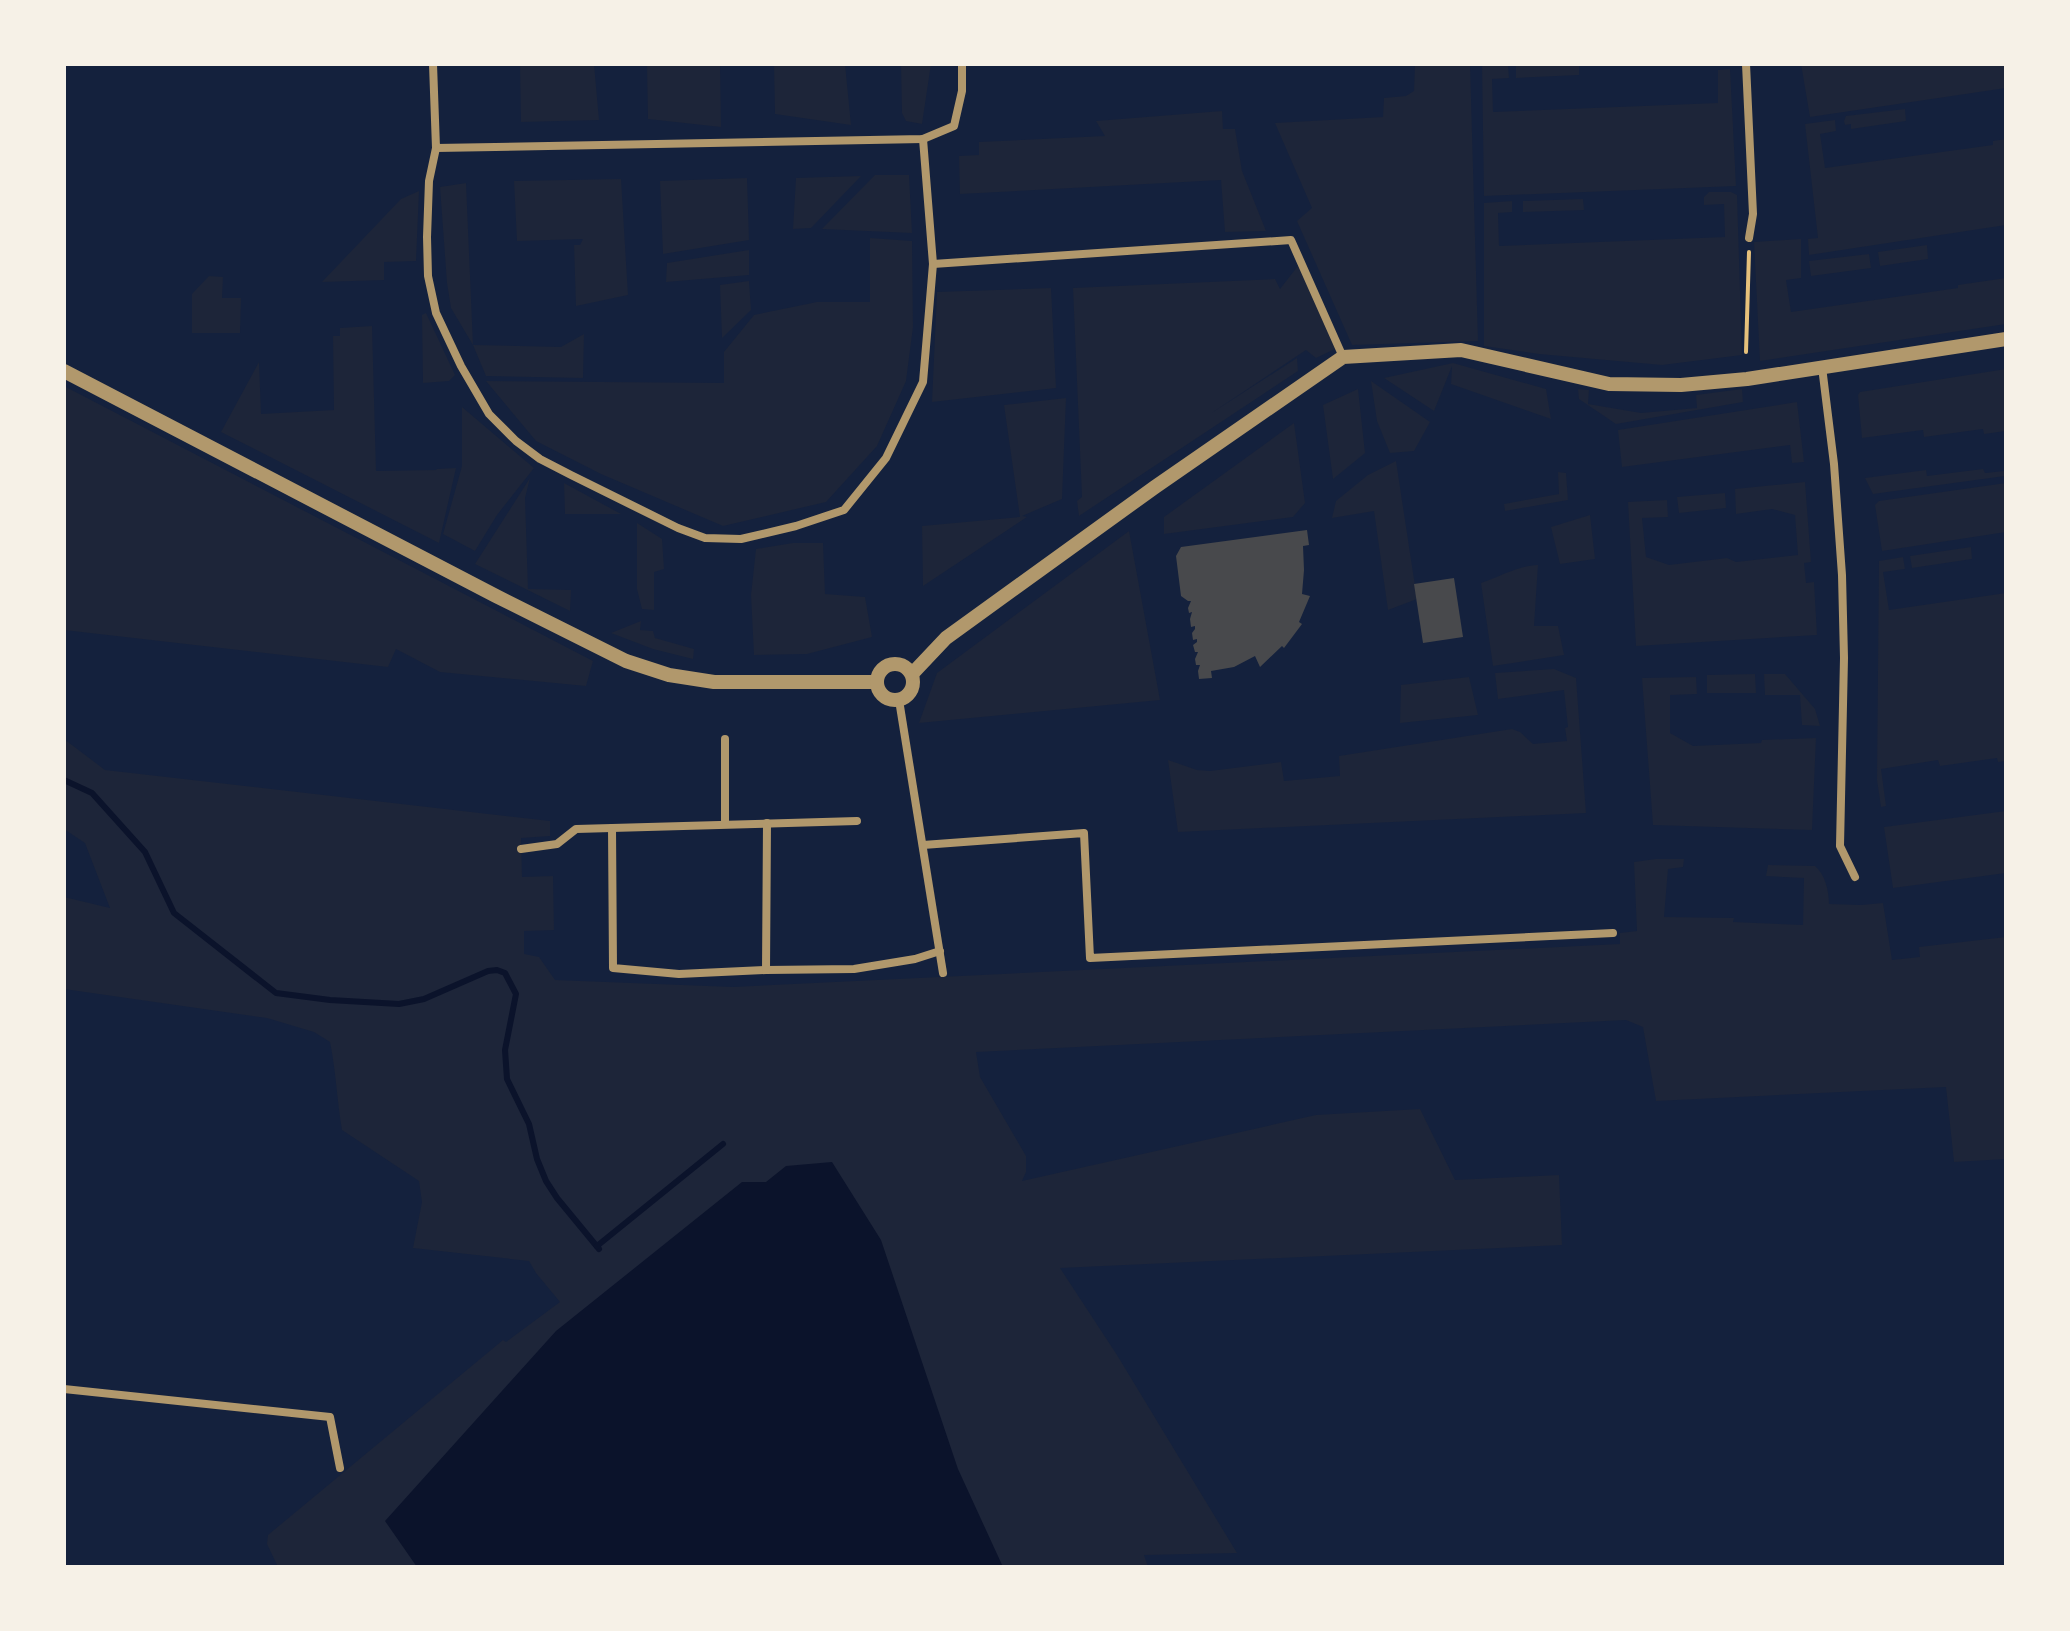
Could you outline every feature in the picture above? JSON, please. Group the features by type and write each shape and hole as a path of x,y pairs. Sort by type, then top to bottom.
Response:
{"street":[{"path":"433,64 436,148 429,181 428,276 436,313 461,366 489,414 540,459 678,528 705,538 741,539 844,510 886,458 923,382 933,264 923,139"},
{"path":"436,148 923,139 954,126 962,91 962,64"},
{"path":"1746,64 1753,214 1749,238"},
{"path":"933,264 1291,240 1343,357"},
{"path":"912,674 946,638 1155,487 1343,357 1461,350 1609,384 1681,385 1747,379 2006,339"},
{"path":"1822,366 1834,464 1842,575 1844,658 1840,846 1855,877"},
{"path":"64,371 626,661 669,675 736,684 876,682"},
{"path":"891,664 903,665 912,674 911,690 899,700 884,696 876,682 880,670 891,664"},
{"path":"899,700 943,973"},
{"path":"725,739 725,824"},
{"path":"521,849 557,844 576,829 857,821"},
{"path":"766,970 767,823"},
{"path":"612,828 613,968 679,974 854,969 915,959 940,951"},
{"path":"923,845 1084,833 1090,958 1613,933"},
{"path":"64,1389 330,1417 340,1468"}],"path":[{"path":"1746,352 1749,238"}],"shaded area":[{"path":"520,64 594,64 599,120 521,122"},
{"path":"647,64 720,64 721,127 648,119"},
{"path":"774,64 845,64 851,125 775,114"},
{"path":"901,64 931,64 922,124 906,121 902,113"},
{"path":"1415,64 1470,64 1478,341 1352,345 1297,221 1312,208 1275,123 1383,117 1384,98 1406,96 1414,91"},
{"path":"1482,64 1508,64 1509,78 1492,79 1493,112 1718,103 1718,70 1730,69 1736,186 1484,196"},
{"path":"1516,64 1579,64 1579,75 1516,78"},
{"path":"1801,64 2006,64 2006,88 1810,117"},
{"path":"1905,109 1906,121 1851,129 1851,124 1845,125 1844,121 1846,116"},
{"path":"1222,111 1223,129 1235,129 1242,171 1266,231 1225,232 1221,180 960,194 959,156 979,155 979,142 1105,136 1096,121"},
{"path":"1835,120 1836,131 1820,134 1825,168 1993,145 1993,141 2006,139 2006,225 1809,255 1808,239 1818,238 1805,124"},
{"path":"875,175 909,175 912,233 822,229"},
{"path":"861,176 811,228 793,229 796,178"},
{"path":"747,178 749,240 663,254 660,181"},
{"path":"621,179 628,295 576,306 574,245 580,245 583,239 517,241 514,181"},
{"path":"466,183 473,345 451,308 440,187"},
{"path":"419,191 416,261 384,262 384,280 322,282 401,199"},
{"path":"1709,192 1737,195 1742,355 1662,365 1484,346 1484,203 1512,201 1512,212 1498,213 1499,246 1725,237 1724,204 1704,205 1704,197"},
{"path":"1583,199 1584,210 1523,212 1523,201"},
{"path":"870,238 912,241 913,327 906,381 877,446 826,502 723,526 601,474 536,441 486,381 724,383 724,352 754,315 817,302 870,302"},
{"path":"1801,239 1801,278 1786,280 1791,312 2006,278 2006,324 1760,361 1754,242"},
{"path":"1927,245 1928,259 1880,266 1878,252"},
{"path":"749,250 749,275 666,282 667,263"},
{"path":"1869,254 1871,268 1811,276 1809,261"},
{"path":"1301,262 1339,347 1316,358 1306,350 1210,414 1297,358 1298,371 1079,516 1077,501 1082,497 1073,288 1275,279 1280,289"},
{"path":"209,276 223,277 222,298 241,298 240,333 192,333 192,294"},
{"path":"749,281 751,310 722,338 720,285"},
{"path":"1051,288 1056,388 932,402 937,292"},
{"path":"426,313 455,375 449,381 423,383 422,315"},
{"path":"372,326 376,471 456,468 439,543 221,432 259,362 261,414 334,410 333,336 340,336 340,328"},
{"path":"584,334 583,378 486,376 473,345 561,347"},
{"path":"1453,363 1546,389 1551,419 1451,384 1452,366 1434,411 1384,378"},
{"path":"2006,369 2006,431 1984,434 1983,429 1924,437 1923,430 1862,438 1860,392"},
{"path":"1371,381 1430,422 1414,451 1390,453 1377,421"},
{"path":"64,386 593,661 586,686 440,672 396,649 388,667 64,630"},
{"path":"1358,389 1365,453 1333,479 1323,405"},
{"path":"1578,389 1589,390 1588,404 1641,413 1697,408 1696,395 1742,389 1743,402 1616,424 1579,399"},
{"path":"1066,398 1062,499 1022,516 1027,517 923,586 922,526 1020,517 1004,405"},
{"path":"1797,402 1804,462 1792,463 1790,445 1622,467 1618,430"},
{"path":"462,407 534,468 497,515 475,551 443,534 462,466"},
{"path":"1294,423 1305,503 1293,517 1164,534 1164,517"},
{"path":"1396,461 1417,599 1388,610 1374,511 1332,518 1336,501 1368,475"},
{"path":"1983,469 1985,473 2004,471 2005,476 1873,494 1865,478 1926,470 1927,476"},
{"path":"1558,472 1566,473 1568,500 1505,511 1504,504 1559,494"},
{"path":"530,478 525,498 528,589 571,590 570,611 475,564"},
{"path":"1805,482 1811,562 1804,563 1806,583 1814,582 1817,635 1636,646 1628,502 1667,500 1668,517 1642,518 1646,557 1669,565 1727,558 1736,562 1798,555 1795,515 1772,509 1736,514 1735,489"},
{"path":"564,483 621,514 565,514"},
{"path":"2006,483 2006,532 1882,551 1875,505 1879,501"},
{"path":"1725,493 1726,508 1679,513 1677,497"},
{"path":"1590,515 1595,559 1560,564 1551,527"},
{"path":"637,523 662,539 664,569 654,572 654,610 642,609 637,589"},
{"path":"1129,531 1160,700 919,723 937,673"},
{"path":"793,543 823,543 825,594 865,597 872,637 807,654 754,655 751,595 756,549"},
{"path":"1971,547 1972,559 1912,568 1910,556"},
{"path":"1903,557 1905,569 1883,572 1889,610 2006,593 2006,761 1998,762 1997,758 1940,766 1938,760 1881,769 1886,806 1881,807 1877,780 1879,561"},
{"path":"1538,565 1534,626 1558,626 1564,655 1493,666 1481,583 1516,569"},
{"path":"641,621 640,630 653,631 655,638 694,649 693,659 653,649 611,633"},
{"path":"1554,669 1576,678 1586,813 1178,832 1168,760 1210,771 1281,762 1284,781 1340,776 1339,756 1512,729 1533,744 1567,741 1564,690 1498,699 1495,673"},
{"path":"1755,674 1756,693 1707,693 1707,675"},
{"path":"1764,674 1785,674 1815,709 1820,726 1802,725 1800,695 1765,695"},
{"path":"1469,677 1478,715 1400,723 1401,685"},
{"path":"1696,677 1697,694 1670,695 1670,733 1693,746 1816,738 1812,830 1653,825 1642,678"},
{"path":"64,739 105,770 550,821 550,836 521,838 522,877 553,876 554,930 524,931 524,954 539,957 555,980 733,987 1620,944 1620,933 1637,931 1634,862 1684,859 1683,867 1668,869 1664,917 1734,918 1733,922 1803,925 1804,878 1766,876 1768,865 1815,866 1826,883 1829,904 1883,903 1892,960 1920,957 1919,947 2006,937 2006,1159 1954,1162 1946,1087 1656,1101 1643,1027 1626,1020 976,1052 980,1077 1026,1156 1026,1172 1022,1181 1316,1115 1420,1109 1455,1180 1559,1175 1562,1245 1060,1268 1117,1355 1237,1553 1144,1555 1148,1567 278,1567 267,1544 268,1535 503,1340 506,1342 560,1302 529,1261 413,1248 422,1202 419,1181 342,1130 330,1042 314,1032 267,1018 64,989 64,897 110,908 85,843 64,829"},
{"path":"2006,811 2006,873 1893,888 1884,827"},
{"path":"832,1162 881,1240 958,1469 1003,1567 417,1567 385,1521 556,1331 742,1182 766,1182 786,1166"}],"building":[{"path":"1307,530 1309,545 1303,546 1302,594 1310,596 1299,622 1302,624 1284,648 1282,646 1260,667 1255,656 1234,667 1211,671 1212,678 1199,679 1200,665 1196,665 1195,659 1198,652 1195,652 1193,645 1197,639 1193,640 1192,633 1195,626 1191,627 1192,612 1189,613 1188,608 1191,601 1181,596 1176,556 1181,547"},
{"path":"1454,578 1463,637 1423,643 1414,584"}],"waterway":[{"path":"64,780 92,793 145,852 174,913 276,993 399,1004 424,999 488,971 505,973 516,994 505,1050 507,1079 529,1124 546,1181 599,1249"},
{"path":"597,1246 723,1144"}]}
